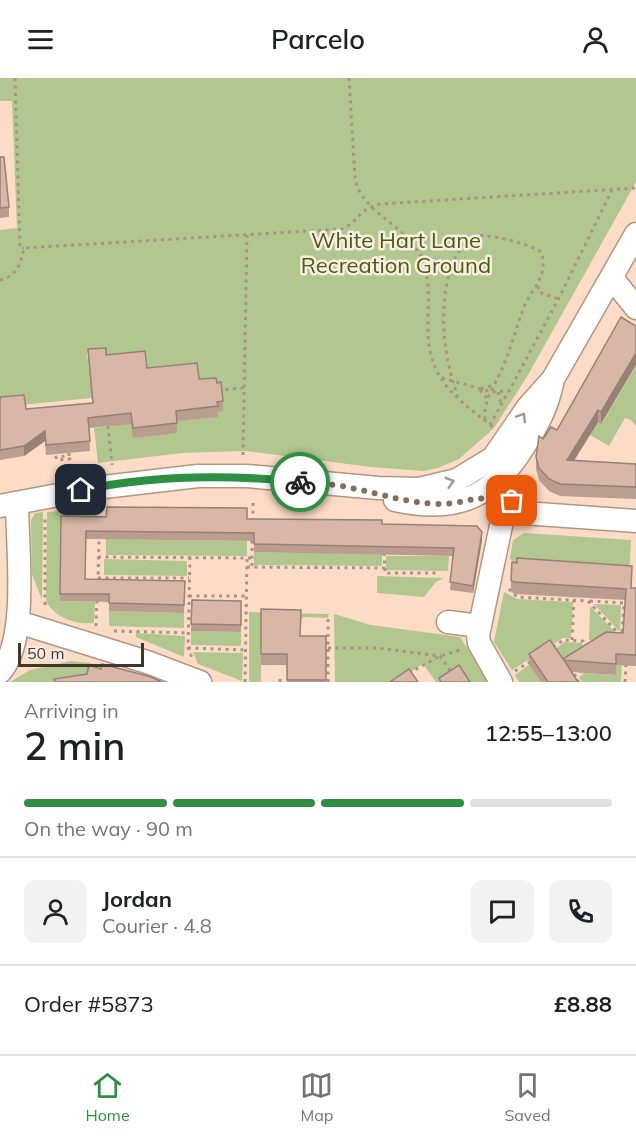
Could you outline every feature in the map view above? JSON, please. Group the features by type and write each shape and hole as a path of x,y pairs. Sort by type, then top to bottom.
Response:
{"street":[{"path":"501,681 479,635 500,529 496,497 509,482 503,460 528,407 553,379 636,234"},
{"path":"612,278 636,308"},
{"path":"0,672 13,648 18,622 8,505 95,488 198,476 247,476 350,487 430,487 466,476 503,460"},
{"path":"350,487 400,501 450,504 496,497 524,513 636,521"},
{"path":"18,622 147,662 197,674"},
{"path":"448,622 479,635"}],"path":[{"path":"15,78 20,248 342,229 349,226 357,215 371,206 409,201 636,188"},
{"path":"349,78 356,186 362,199 394,223 420,255 429,295 429,353 438,376 459,398 494,428"},
{"path":"489,425 559,298 612,190"},
{"path":"243,455 247,234"},
{"path":"459,398 451,375 444,321 449,272 453,262 463,244 473,236 487,236 527,245 541,252 544,262 543,273 532,294 486,406"},
{"path":"0,280 13,275 18,270 24,248"},
{"path":"420,255 444,263 453,262"},
{"path":"444,263 449,272"},
{"path":"538,284 539,292"},
{"path":"532,294 539,292 553,299 559,298"},
{"path":"553,299 555,305"},
{"path":"443,379 451,375"},
{"path":"451,375 463,385"},
{"path":"438,376 492,392 509,391"},
{"path":"479,389 495,384"},
{"path":"495,384 501,404"},
{"path":"217,391 244,388"},
{"path":"479,389 487,398 485,421"},
{"path":"108,426 112,465"},
{"path":"69,453 69,456 56,457 57,460 70,459 71,471"},
{"path":"252,567 253,502"},
{"path":"99,503 99,525"},
{"path":"45,512 45,605"},
{"path":"96,626 99,536"},
{"path":"384,545 385,573 440,573"},
{"path":"98,557 252,558"},
{"path":"190,558 188,648 197,674"},
{"path":"245,682 247,558"},
{"path":"247,567 384,568"},
{"path":"98,578 189,578"},
{"path":"510,582 509,592 517,597 624,603 622,637 588,601"},
{"path":"189,596 246,596"},
{"path":"572,640 574,600"},
{"path":"328,614 328,682"},
{"path":"110,631 188,633"},
{"path":"404,676 479,635"},
{"path":"546,652 563,640 572,640 583,641 583,654"},
{"path":"188,648 246,650"},
{"path":"328,648 378,648 440,656 454,676"},
{"path":"625,682 627,656"},
{"path":"501,681 537,658"},
{"path":"615,661 626,661"},
{"path":"579,682 574,676 582,670"},
{"path":"279,682 280,675"}],"green space":[{"name":"White Hart Lane Recreation Ground","path":"0,78 636,78 636,182 528,375 494,428 459,459 438,468 423,471 371,467 246,451 182,453 98,463 94,428 112,426 112,417 176,421 218,416 106,365 95,352 87,353 92,398 0,407 0,230 17,228 12,101 0,101"},
{"path":"636,366 636,426 631,420 625,418 609,446 568,422 576,409 602,423"},
{"path":"97,508 96,525 61,524 60,601 95,602 94,623 80,623 60,616 46,601 47,512"},
{"path":"43,512 42,600 32,574 31,520 35,513"},
{"path":"524,533 631,540 629,577 517,569 510,558 513,540"},
{"path":"106,539 247,541 247,556 106,555"},
{"path":"254,552 382,553 382,566 254,565"},
{"path":"386,556 449,556 448,571 386,570"},
{"path":"104,559 187,561 187,576 104,575"},
{"path":"377,576 444,578 436,582 424,597 377,593"},
{"path":"504,592 517,599 573,602 571,638 563,638 512,670 494,642"},
{"path":"594,604 621,605 620,632"},
{"path":"590,606 620,637 620,641 589,640"},
{"path":"109,611 184,613 184,628 109,626"},
{"path":"249,612 328,614 328,618 303,617 301,621 261,621 261,682 249,682"},
{"path":"334,614 371,625 460,637 490,682 436,682 423,664 395,682 335,682"},
{"path":"191,631 241,632 241,646 191,645"},
{"path":"136,633 185,636 184,657 136,637"},
{"path":"564,642 582,643 582,655 568,667 555,649"},
{"path":"193,652 243,653 242,681 198,664"},
{"path":"71,661 91,663 87,682 10,682 30,670"},
{"path":"616,662 622,662 621,682 582,682 579,677 584,673 615,675"},
{"path":"529,665 541,682 519,682 515,675"}],"building":[{"path":"0,157 4,157 9,207 0,208"},
{"path":"621,317 636,326 636,353 601,412 598,410 567,460 636,464 636,487 560,484 549,479 539,468 536,457 539,436 543,439 551,427 557,430"},
{"path":"106,348 106,355 145,351 147,368 197,363 199,379 216,378 217,383 221,382 223,401 217,402 218,406 176,411 177,423 133,428 131,413 88,418 90,441 46,445 45,431 24,446 0,450 0,397 24,395 26,409 93,403 88,349"},
{"path":"107,507 247,508 247,519 382,520 382,524 477,526 482,532 473,586 450,582 454,548 254,544 254,533 86,531 85,579 185,581 184,605 109,603 109,594 60,594 61,516 106,517"},
{"path":"517,558 632,566 631,588 636,588 636,655 616,654 616,664 564,660 578,682 548,682 529,654 550,640 563,659 606,632 623,633 626,589 514,582 511,580 512,562 517,563"},
{"path":"192,600 241,601 241,625 191,624"},
{"path":"261,609 301,610 300,636 326,636 326,680 287,680 287,654 261,654"},
{"path":"102,664 162,682 55,682 54,679 87,674 89,665 101,669"},
{"path":"459,665 470,682 441,682 439,678"},
{"path":"409,669 418,682 390,682"}],"way so far":[{"path":"300,482 350,487 400,501 430,504 450,504 489,497 509,507 512,501"}],"route":[{"path":"81,490 161,478 198,476 233,475 300,482"}]}
